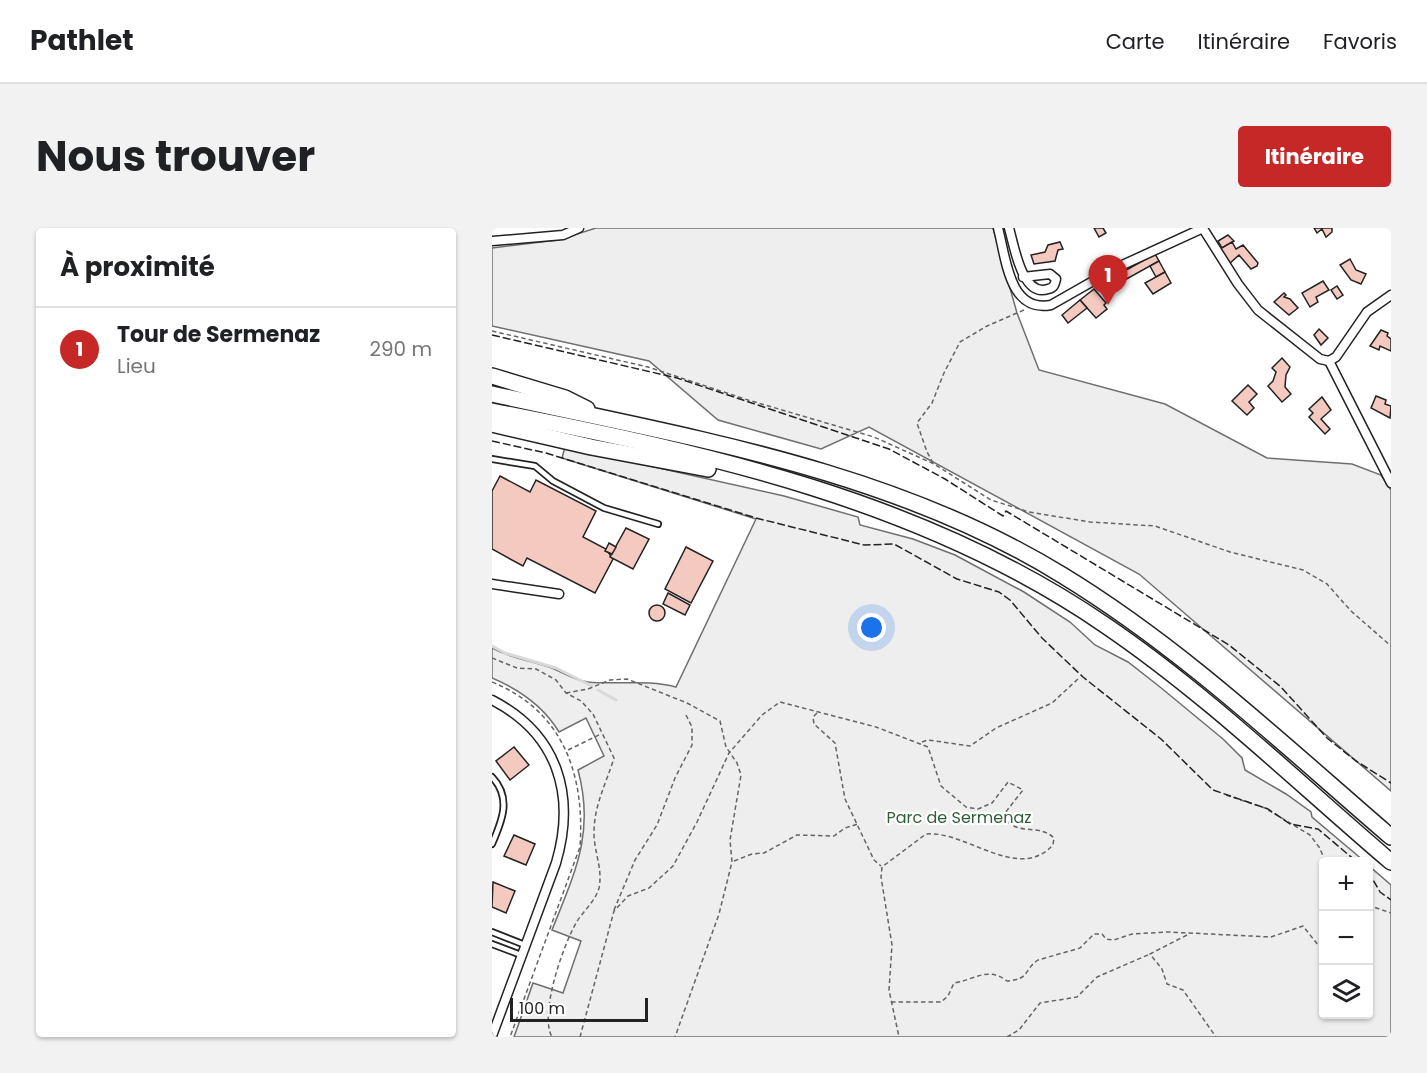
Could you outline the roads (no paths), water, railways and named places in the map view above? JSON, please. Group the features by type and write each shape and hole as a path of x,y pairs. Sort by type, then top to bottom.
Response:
{"highway":[{"path":"492,376 565,398 606,419"},
{"path":"492,394 729,447 856,481 952,518 1026,555 1109,605 1179,657 1261,724 1391,837"},
{"path":"492,411 790,480 900,518 1017,571 1105,625 1210,705 1391,862"},
{"path":"492,424 591,447 713,470 900,518"}],"street":[{"path":"492,241 563,235 579,228"},
{"path":"998,228 1017,294 1030,305 1052,305 1116,268 1203,229 1238,284 1258,310 1320,359 1329,361 1336,357 1367,312 1391,295"},
{"path":"1009,228 1023,277"},
{"path":"1329,361 1391,483"},
{"path":"492,584 559,594"},
{"path":"492,700 518,716 544,744 559,773 566,814 564,836 556,863 492,1036"}],"lane":[{"path":"492,459 534,466 553,481 604,508 658,524"},
{"path":"492,777 505,803 503,818 492,844"},
{"path":"492,932 525,945"},
{"path":"492,944 521,955"}],"waterway":[{"path":"492,646 505,653 556,668 592,686"},
{"path":"598,690 616,700"}],"place":[{"name":"Tour de Sermenaz","path":"1108,305"}],"park label":[{"name":"Parc de Sermenaz","path":"959,817"}]}
